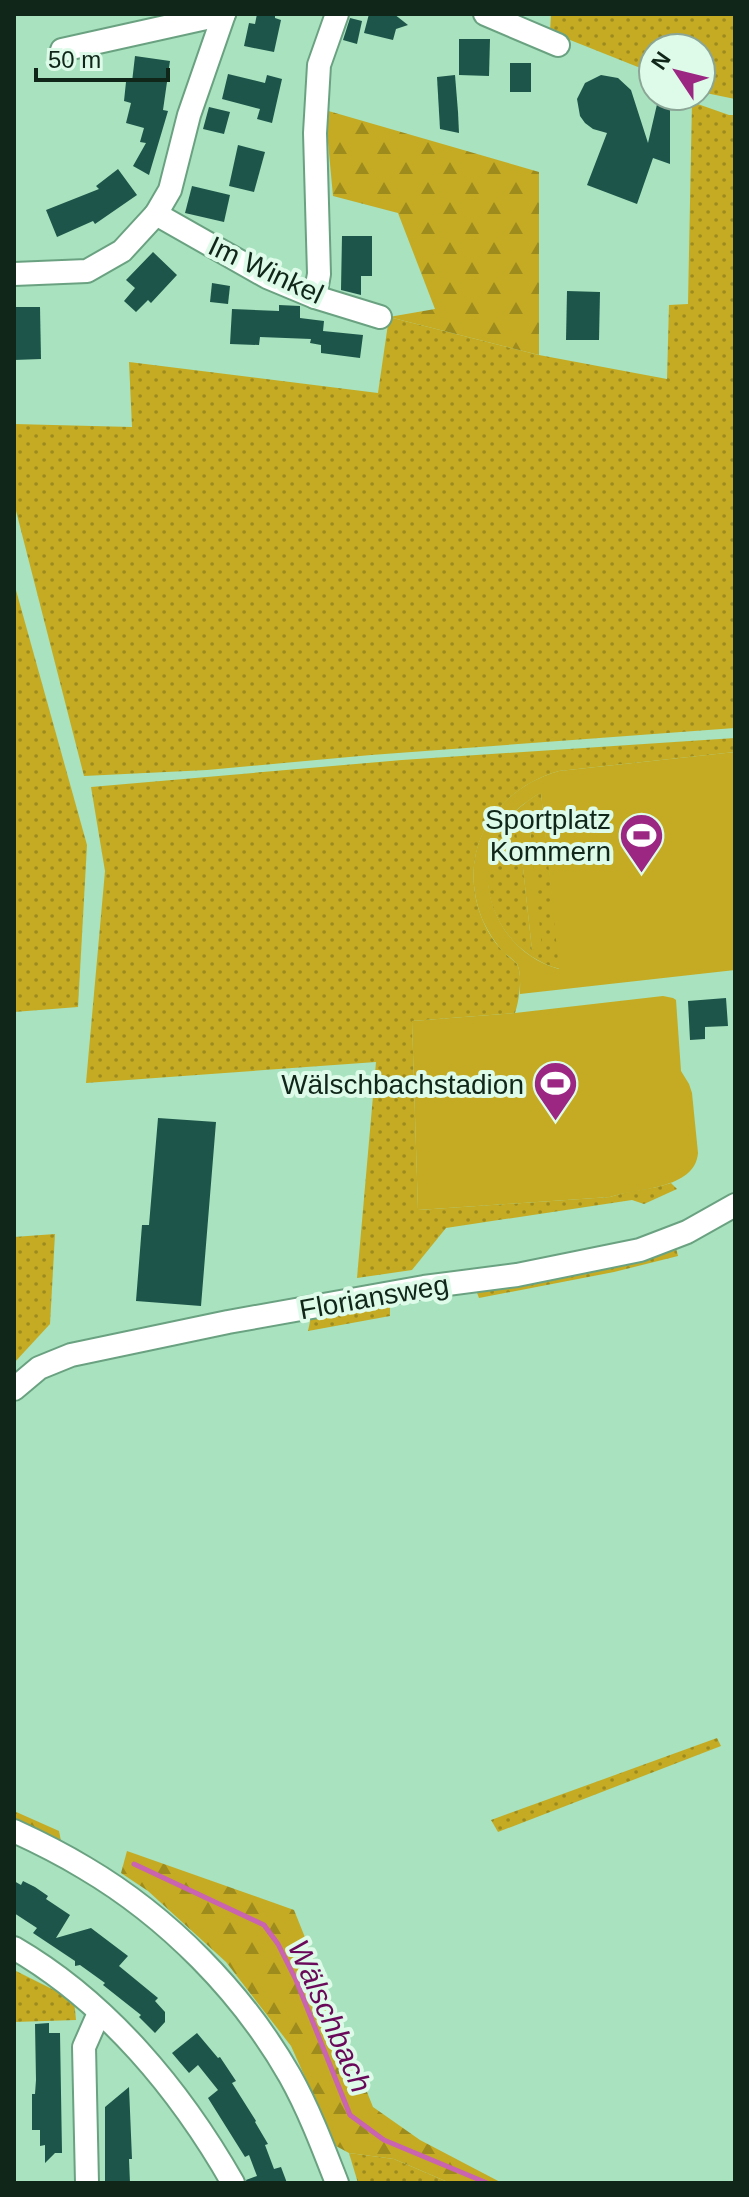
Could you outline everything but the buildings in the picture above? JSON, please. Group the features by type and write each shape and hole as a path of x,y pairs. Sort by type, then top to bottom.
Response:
{"street":[{"path":"62,50 224,14"},
{"path":"14,274 87,271 122,251 156,214 170,190 189,115 224,14"},
{"path":"315,297 319,274 315,133 319,65 337,14"},
{"path":"485,14 558,45"},
{"name":"Im Winkel","path":"156,214 267,277 315,297 380,317"},
{"name":"Floriansweg","path":"14,1389 39,1368 71,1355 228,1322 424,1287 517,1275 640,1250 687,1232 735,1205"},
{"path":"14,1831 88,1869 123,1893 173,1934 227,1988 289,2076 337,2183"},
{"path":"14,1948 54,1975 99,2013 165,2081 233,2183"},
{"path":"87,2183 84,2047 99,2013"}],"green space":[{"path":"551,14 735,14 735,99 717,95 717,32 637,32 637,67 550,32"},
{"path":"325,110 539,172 539,355 389,317 435,309 398,213 333,196"},
{"path":"717,111 735,115 735,728 207,770 84,776 14,503 14,424 132,427 129,362 378,393 389,317 539,355 667,379 669,305 688,304 692,112"},
{"path":"14,583 87,845 78,1007 14,1012"},
{"path":"735,738 735,752 559,771 535,780 515,793 498,809 485,828 477,850 474,872 475,896 485,926 519,969 520,988 515,1013 412,1021 418,1210 610,1197 671,1183 677,1189 644,1204 632,1200 446,1228 412,1270 357,1278 376,1062 86,1083 105,871 91,787 402,760"},
{"name":"Sportplatz Kommern","path":"735,752 735,970 520,994 517,964 489,933 475,896 477,849 485,828 498,809 535,780 559,771","holes":["541,793 559,969 521,949 496,914 490,894 488,873 491,852 500,831 517,809"]},
{"path":"541,792 560,969 539,961 521,949 507,933 489,894 491,851 500,830 513,814","holes":["528,819 530,839 532,950 520,840"]},
{"path":"529,819 542,949 532,950 515,820"},
{"name":"Wälschbachstadion","path":"663,996 676,1000 681,1071 692,1093 698,1153 687,1174 663,1186 610,1197 418,1210 412,1021"},
{"path":"55,1234 50,1324 14,1363 14,1237"},
{"path":"676,1248 678,1256 614,1272 479,1298 476,1290"},
{"path":"390,1304 390,1316 308,1331 311,1317"},
{"path":"717,1738 721,1746 498,1832 491,1820"},
{"path":"14,1811 59,1831 61,1841 14,1820"},
{"path":"127,1851 294,1910 373,2107 420,2140 502,2183 450,2183 394,2159 349,2153 336,2146 291,2046 226,1962 148,1891 121,1873"},
{"path":"14,1970 74,2000 76,2020 14,2022"},
{"path":"349,2153 394,2159 450,2183 358,2183"}],"waterway":[{"name":"Wälschbach","path":"134,1864 264,1925 278,1944 296,1980 350,2115 384,2140 487,2183"}],"place":[{"name":"Sportplatz Kommern","path":"642,874"},
{"name":"Wälschbachstadion","path":"555,1123"}]}
